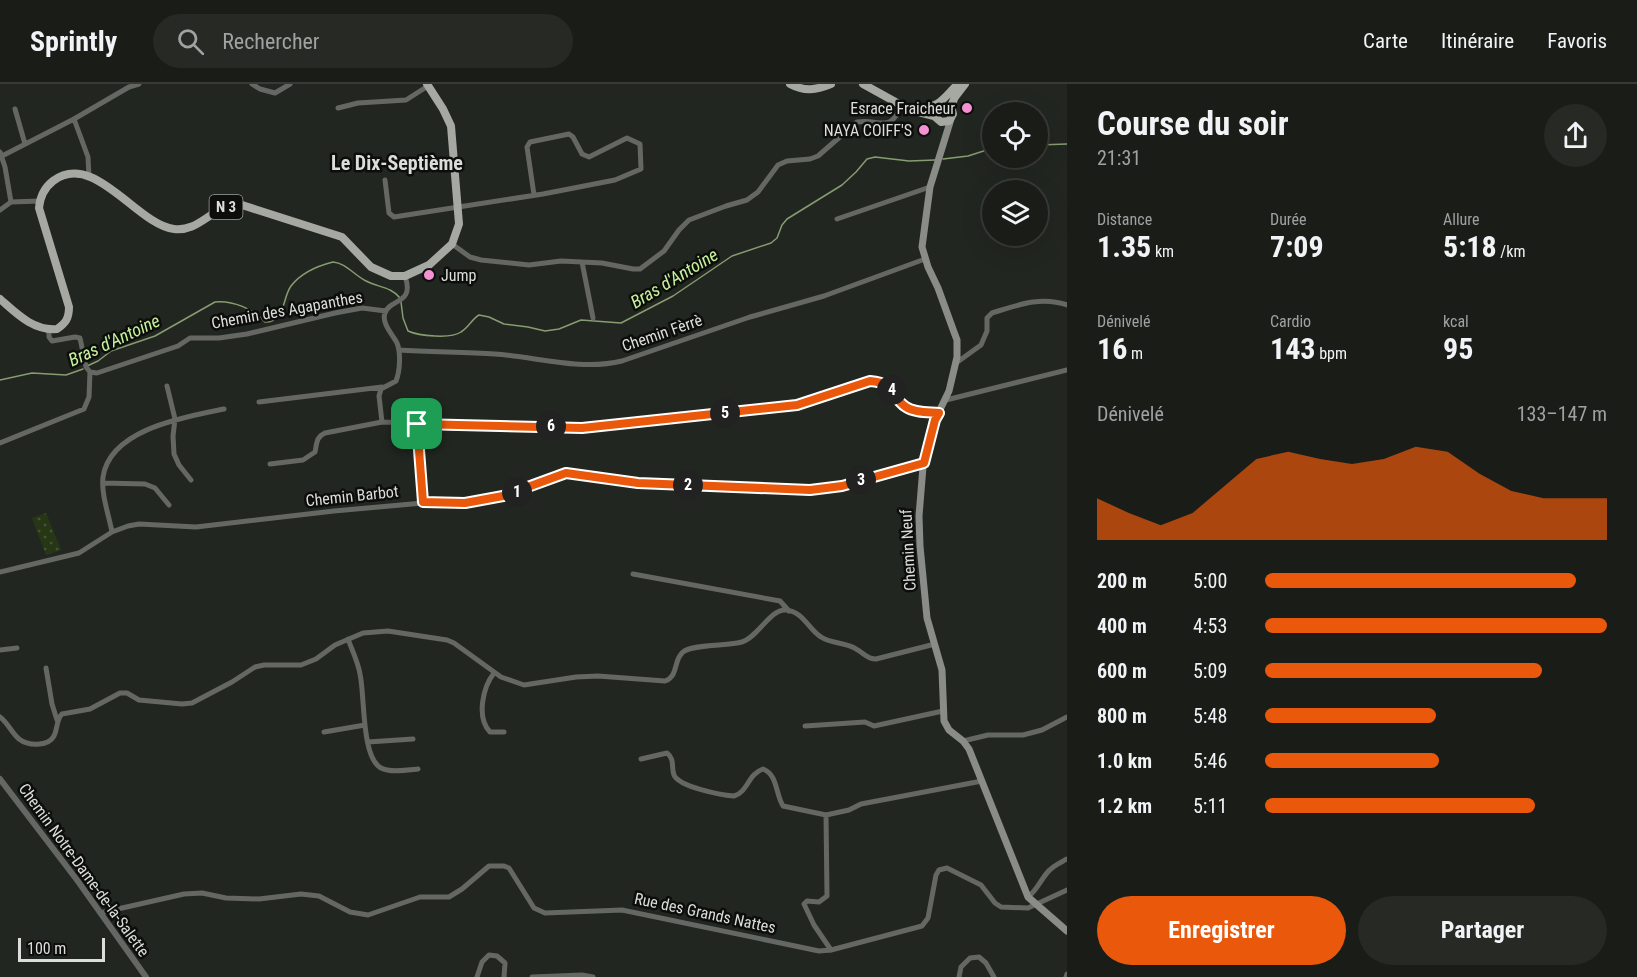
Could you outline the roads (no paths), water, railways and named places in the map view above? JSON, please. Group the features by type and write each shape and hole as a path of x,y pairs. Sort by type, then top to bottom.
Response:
{"main road":[{"path":"790,84 805,90 831,84"},
{"path":"863,84 910,110 934,116 940,122 951,119 953,114 943,105"},
{"path":"903,105 925,108 943,105 958,84"},
{"path":"934,116 934,110 955,97 965,84"},
{"path":"405,276 429,265 452,244 459,224 451,126 428,85"},
{"name":"Chemin Neuf","path":"951,119 930,187 922,247 957,340 956,363 946,400 935,420 924,463 919,516 921,569 927,618 942,670 943,711 946,726 969,749 1028,897 1067,931"},
{"name":"Chemin Neuf","path":"940,122 945,141"},
{"name":"N 3","path":"40,201 46,188 59,177 71,174 89,177 105,185 164,227 183,230 229,206 242,206 342,237 371,267 391,276 405,276"},
{"path":"0,299 20,317 49,330 57,329 69,315 69,307 40,215 40,201"}],"street":[{"path":"11,202 1,154 25,144 118,93 139,84"},
{"path":"252,84 275,93 290,84"},
{"path":"338,108 358,103 406,100 428,85"},
{"path":"452,244 470,257 481,261 529,265 561,261 602,263 633,269 645,266 664,251 689,220 747,200 758,192 778,165 787,161 806,160 818,156 857,123 891,123 903,105"},
{"path":"15,109 25,144"},
{"path":"74,119 88,157 89,177"},
{"path":"385,180 389,213 394,217 534,195 632,175 641,169 640,144 627,138 590,157 582,154 569,134 530,142 527,147 534,195"},
{"path":"837,219 930,187"},
{"path":"0,210 11,202 40,201"},
{"name":"Chemin Fèrrè","path":"399,350 496,354 605,365 750,316 824,296 925,259"},
{"path":"582,262 593,318"},
{"path":"259,402 382,387 396,381 399,375 399,350 385,321 386,311 399,303 408,289 405,276"},
{"path":"956,363 981,345 987,331 987,318 992,313 1034,300 1056,301 1067,305"},
{"name":"Chemin des Agapanthes","path":"90,372 97,373 142,359 178,346 190,338 219,338 247,334 362,308 386,311"},
{"path":"0,443 84,409 89,397 90,372 86,367 82,340 78,337 52,341 49,330"},
{"path":"946,400 1067,370"},
{"path":"270,464 303,460 315,452 319,436 325,433 382,422 582,428 797,405 870,381 883,383 889,387 898,400 908,408 939,413"},
{"path":"167,386 175,419 172,436 174,454 179,465 191,480"},
{"path":"382,387 379,396 382,422"},
{"path":"112,532 103,483 106,465 112,454 123,444 175,419 224,409"},
{"path":"417,424 423,502"},
{"name":"Chemin Barbot","path":"0,572 73,555 112,532 140,525 196,527 423,502 465,503 503,496 566,473 638,483 810,490 842,486 924,463"},
{"path":"103,483 145,484 155,488 169,505"},
{"path":"633,574 780,601 789,611"},
{"path":"0,717 24,742 44,744 52,738 57,720 66,712 90,709 120,693 127,693 139,700 192,703 255,667 264,665 301,666 348,639 363,633 388,631 454,642 494,673 524,684 598,676 665,681 670,679 675,672 678,659 687,649 742,642 753,636 776,612 783,610 797,613 823,639 856,648 866,657 873,659 935,644"},
{"path":"348,639 360,674 365,725 374,761 386,770 418,769"},
{"path":"0,650 17,648"},
{"path":"46,668 57,720"},
{"path":"494,673 485,692 484,723 490,732 504,732"},
{"path":"805,726 865,722 874,726 943,711"},
{"path":"963,741 988,735 1023,735 1042,730 1067,717"},
{"path":"324,732 365,725"},
{"path":"368,742 413,738"},
{"path":"641,759 667,753 672,759 674,774 681,783 734,796 742,793 752,775 763,769 771,773 774,778 783,806 826,815 849,810 861,804 982,782"},
{"name":"Chemin Notre-Dame-de-la-Salette","path":"0,779 146,977"},
{"path":"826,815 827,896 819,902 807,901 804,904 814,925 831,950"},
{"path":"1028,897 1052,867 1067,859"},
{"name":"Rue des Grands Nattes","path":"100,913 184,894 202,893 226,898 259,899 301,894 319,896 350,912 368,915 420,897 449,897 489,866 504,866 509,868 534,908 545,913 622,910 819,951 831,950 922,926 928,918 936,875 939,870 947,868 981,885 1001,907 1028,908 1067,890"},
{"path":"477,977 482,962 489,956 497,956 505,963 504,977"},
{"path":"959,977 961,967 970,958 979,957 986,963 994,977"},
{"path":"532,977 571,975 592,977"}],"waterway":[{"name":"Bras d'Antoine","path":"1048,145 1067,144"},
{"name":"Bras d'Antoine","path":"943,159 982,152"},
{"name":"Bras d'Antoine","path":"401,302 403,318 408,331 427,335 456,334 479,315 504,324 545,331 559,329 581,320 621,323 673,296 732,256 771,243 777,238 787,219 842,185 867,159 875,157 909,161 935,160"},
{"name":"Bras d'Antoine","path":"87,366 111,351 155,336 215,302 235,304 249,309 265,322 272,321 280,314 288,291 295,281 310,271 333,262 346,267 366,281 389,289 400,298"},
{"name":"Bras d'Antoine","path":"0,380 32,373 66,375 83,369"}],"place":[{"name":"Esrace Fraicheur","path":"967,108"},
{"name":"NAYA COIFF'S","path":"924,130"},
{"name":"Jump","path":"429,275"}],"district":[{"name":"Le Dix-Septième","path":"397,163"}]}
